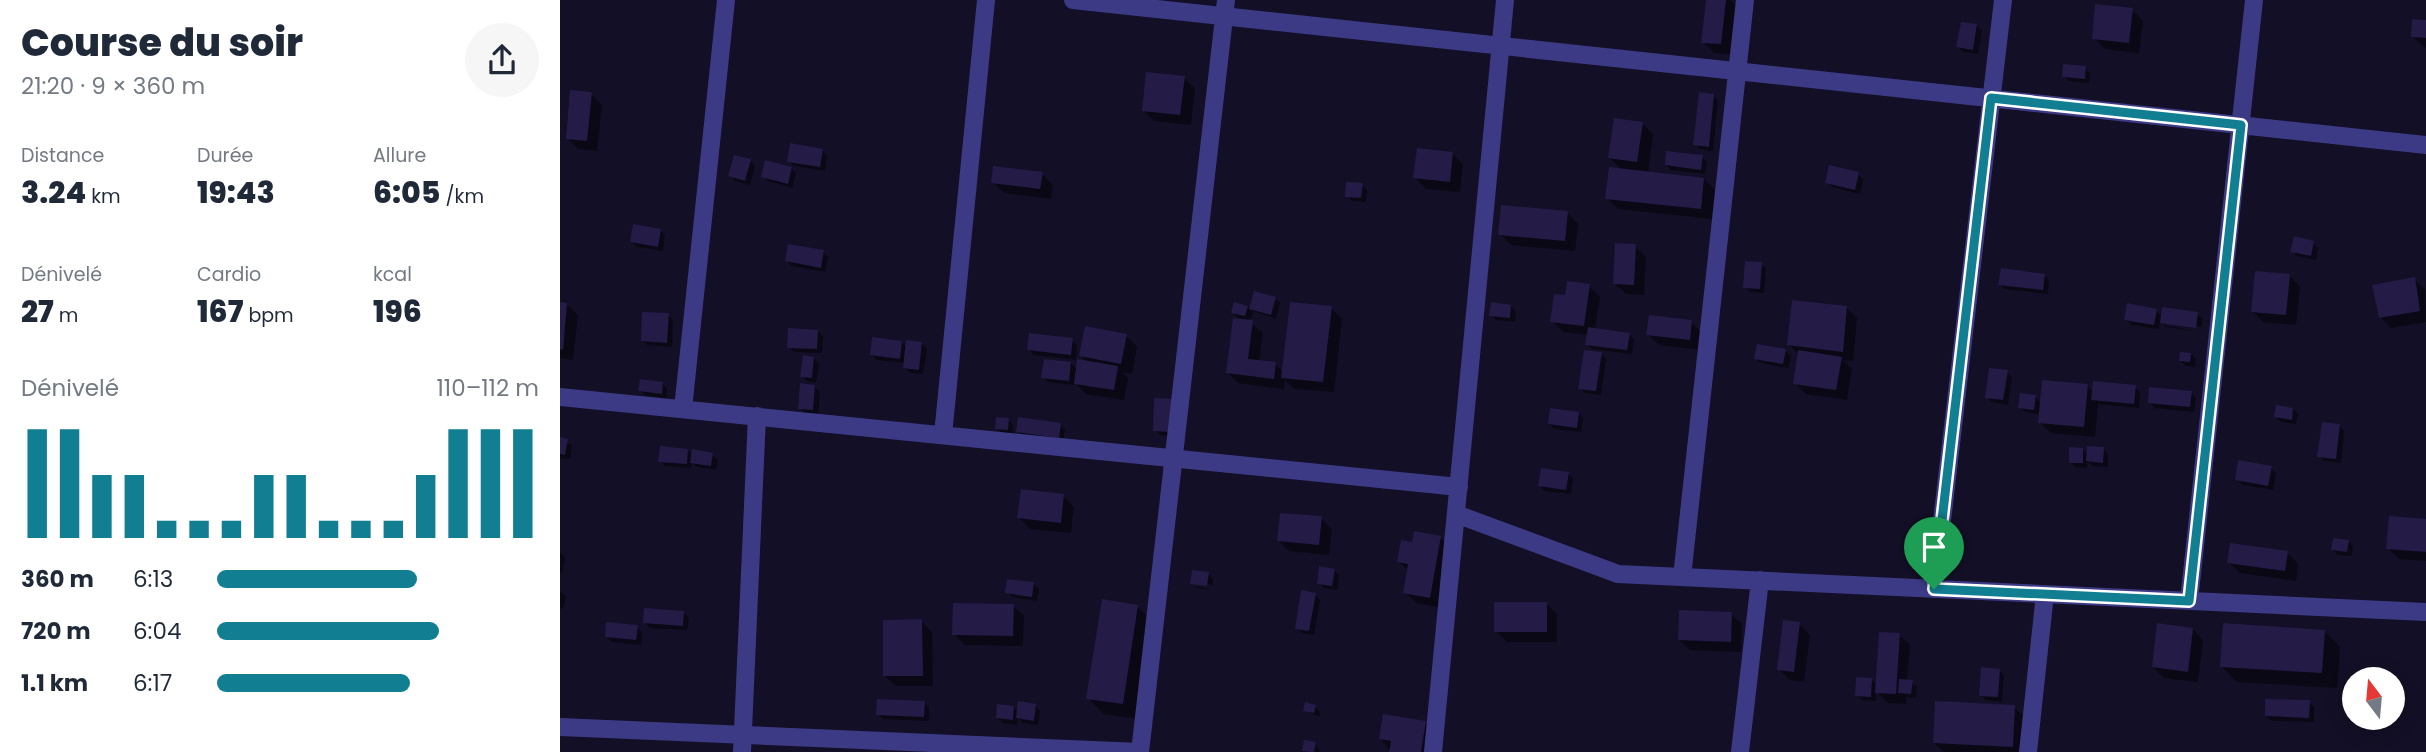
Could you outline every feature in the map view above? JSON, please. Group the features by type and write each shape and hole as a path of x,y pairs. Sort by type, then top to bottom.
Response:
{"street":[{"path":"683,409 726,0"},
{"path":"943,435 986,0"},
{"path":"1073,0 1225,8 1501,46 2426,145"},
{"path":"1433,752 1506,0"},
{"path":"1682,577 1745,0"},
{"path":"1934,589 2003,0"},
{"path":"2189,601 2254,0"},
{"path":"560,727 742,743 1140,752 1225,8"},
{"path":"560,397 1458,487"},
{"path":"742,743 757,416"},
{"path":"1456,514 1618,574 2426,612"},
{"path":"1740,752 1760,580"},
{"path":"2028,752 2045,594"}],"building":[{"path":"1706,0 1726,0 1721,44 1701,43"},
{"path":"2095,4 2133,8 2129,43 2092,39"},
{"path":"2412,19 2426,20 2426,38 2411,37"},
{"path":"1961,22 1977,24 1973,50 1956,47"},
{"path":"2063,64 2086,66 2085,79 2062,77"},
{"path":"1146,72 1185,76 1180,115 1142,111"},
{"path":"570,90 592,92 587,141 566,139"},
{"path":"1699,92 1714,94 1709,147 1693,145"},
{"path":"1614,118 1643,122 1637,162 1608,158"},
{"path":"790,143 823,149 820,167 787,162"},
{"path":"1417,148 1453,152 1450,182 1413,178"},
{"path":"1666,151 1703,155 1701,170 1665,165"},
{"path":"734,155 751,159 745,181 728,176"},
{"path":"765,160 792,167 788,184 761,177"},
{"path":"1829,165 1859,172 1855,190 1825,183"},
{"path":"993,166 1043,172 1040,189 991,183"},
{"path":"1609,167 1704,178 1701,209 1605,199"},
{"path":"1346,182 1363,183 1361,198 1345,197"},
{"path":"1501,205 1568,211 1565,241 1498,235"},
{"path":"633,224 661,229 658,247 630,242"},
{"path":"2294,236 2314,241 2311,256 2290,252"},
{"path":"1615,243 1636,244 1634,285 1613,284"},
{"path":"788,244 824,250 821,268 785,261"},
{"path":"1745,261 1762,262 1760,289 1743,288"},
{"path":"2001,268 2045,274 2043,290 1998,285"},
{"path":"2255,271 2290,274 2286,315 2251,312"},
{"path":"2415,277 2420,311 2379,318 2372,285"},
{"path":"1567,281 1590,284 1584,326 1550,322 1554,294 1565,295"},
{"path":"1254,291 1276,297 1271,315 1249,309"},
{"path":"1792,300 1847,306 1843,352 1787,345"},
{"path":"560,302 567,303 563,350 560,349"},
{"path":"1234,302 1248,306 1245,316 1231,313"},
{"path":"1290,302 1332,306 1323,382 1281,378"},
{"path":"1491,302 1511,305 1510,318 1489,316"},
{"path":"2127,303 2157,309 2154,325 2124,320"},
{"path":"2162,307 2198,312 2196,328 2160,323"},
{"path":"642,312 669,313 667,343 641,341"},
{"path":"1649,315 1692,320 1690,340 1646,335"},
{"path":"1233,318 1253,320 1248,359 1276,362 1274,379 1226,373"},
{"path":"1085,326 1127,334 1121,364 1079,356"},
{"path":"1588,327 1630,333 1627,350 1585,345"},
{"path":"788,328 818,330 817,349 787,348"},
{"path":"1029,333 1073,338 1071,355 1027,350"},
{"path":"872,337 902,341 900,359 870,355"},
{"path":"906,340 922,342 919,370 903,368"},
{"path":"1757,344 1786,349 1783,364 1754,359"},
{"path":"1584,350 1602,352 1596,391 1578,389"},
{"path":"1798,350 1842,357 1836,390 1793,384"},
{"path":"2180,352 2191,353 2190,362 2179,361"},
{"path":"803,355 814,357 812,378 800,377"},
{"path":"1044,359 1071,362 1069,381 1041,378"},
{"path":"1077,359 1118,366 1114,390 1074,384"},
{"path":"1989,368 2008,370 2003,400 1985,398"},
{"path":"640,379 663,382 662,394 638,391"},
{"path":"2042,380 2088,384 2084,427 2038,423"},
{"path":"2093,381 2136,385 2134,404 2091,400"},
{"path":"800,383 815,385 813,410 798,409"},
{"path":"2149,387 2192,391 2190,407 2148,403"},
{"path":"2020,393 2036,395 2034,410 2018,408"},
{"path":"1154,398 1173,399 1171,432 1153,431"},
{"path":"2276,405 2293,408 2292,420 2274,417"},
{"path":"1550,408 1579,412 1577,428 1548,424"},
{"path":"996,417 1009,418 1008,430 995,429"},
{"path":"1018,417 1061,423 1059,438 1016,432"},
{"path":"2322,422 2340,424 2336,459 2317,457"},
{"path":"560,437 568,439 565,455 560,454"},
{"path":"660,446 688,449 687,464 658,462"},
{"path":"2087,446 2104,447 2103,463 2086,461"},
{"path":"2069,447 2083,448 2083,463 2069,463"},
{"path":"692,449 713,453 711,466 690,463"},
{"path":"2238,460 2272,466 2268,486 2235,480"},
{"path":"1541,468 1569,472 1566,490 1538,486"},
{"path":"1021,489 1064,494 1061,523 1017,518"},
{"path":"1280,513 1322,516 1319,545 1277,541"},
{"path":"2389,516 2426,519 2426,552 2386,549"},
{"path":"1414,531 1441,536 1430,598 1403,593 1408,564 1397,562 1401,540 1412,542"},
{"path":"2333,538 2349,540 2347,552 2331,550"},
{"path":"2230,543 2288,551 2285,571 2227,563"},
{"path":"1319,566 1335,569 1332,586 1317,584"},
{"path":"1192,570 1209,572 1207,586 1190,584"},
{"path":"1007,579 1034,582 1032,597 1005,593"},
{"path":"1301,590 1316,593 1309,631 1295,629"},
{"path":"1102,599 1138,605 1123,704 1086,699"},
{"path":"1494,602 1547,602 1547,632 1494,632"},
{"path":"953,603 1014,604 1013,636 952,635"},
{"path":"644,608 684,611 683,626 643,623"},
{"path":"1679,610 1732,612 1731,642 1678,640"},
{"path":"922,619 923,676 883,676 883,620"},
{"path":"1783,620 1800,622 1794,672 1777,670"},
{"path":"606,622 638,625 636,640 605,637"},
{"path":"2157,623 2193,628 2188,672 2152,667"},
{"path":"2223,623 2325,630 2322,673 2220,667"},
{"path":"1879,632 1900,633 1896,694 1875,693"},
{"path":"1981,667 2000,669 1998,697 1979,696"},
{"path":"1856,677 1872,678 1871,697 1855,696"},
{"path":"1899,679 1913,680 1911,694 1898,693"},
{"path":"877,699 925,701 924,717 876,715"},
{"path":"2265,699 2310,700 2309,718 2265,716"},
{"path":"1018,701 1036,704 1034,721 1016,718"},
{"path":"1935,701 2015,705 2013,747 1933,743"},
{"path":"1305,702 1316,705 1314,713 1303,711"},
{"path":"997,704 1014,706 1013,720 996,718"},
{"path":"1383,714 1426,721 1421,752 1389,752 1391,741 1379,739"},
{"path":"1304,740 1316,742 1314,752 1302,751"}],"route":[{"path":"1991,98 2241,125 2189,601 1934,589 1991,98"}]}
